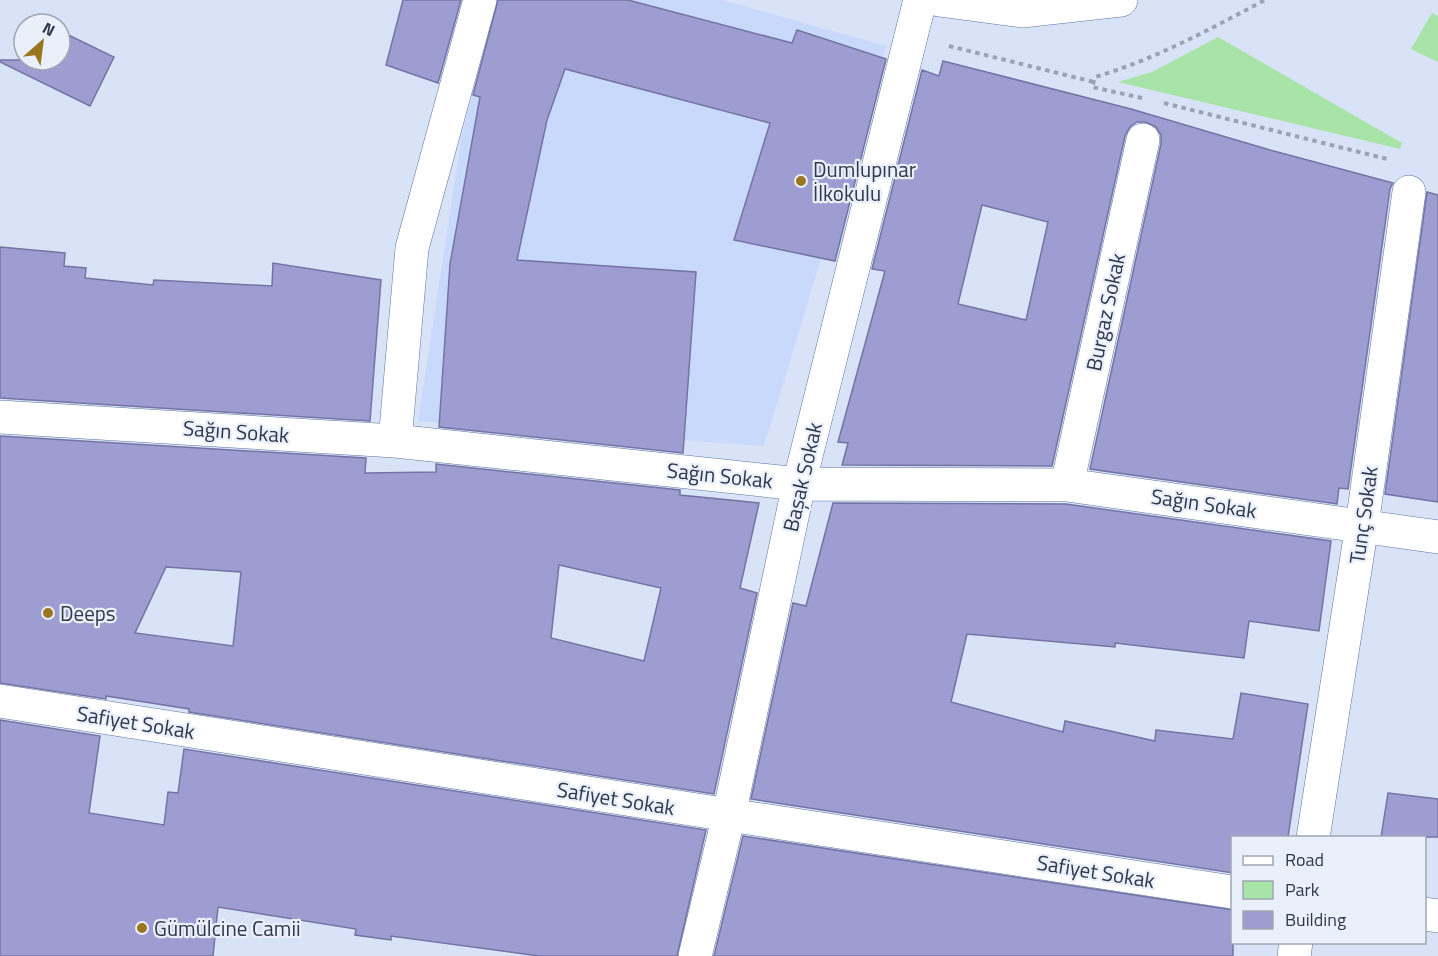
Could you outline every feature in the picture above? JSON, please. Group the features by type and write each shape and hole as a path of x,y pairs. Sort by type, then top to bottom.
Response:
{"street":[{"path":"395,441 412,248 480,0"},
{"name":"Başak Sokak","path":"695,956 729,816 799,484 920,0"},
{"path":"939,0 1022,11 1121,0"},
{"name":"Burgaz Sokak","path":"1067,485 1143,140"},
{"name":"Tunç Sokak","path":"1312,836 1362,525 1409,192"},
{"name":"Sağın Sokak","path":"0,417 395,441 799,484 1067,485 1438,537"},
{"name":"Safiyet Sokak","path":"0,701 729,816 1231,892"}],"path":[{"path":"1151,100 1092,87 1095,77 1124,69 1265,0"},
{"path":"911,37 1094,82"},
{"path":"1162,103 1391,160"}],"shaded area":[{"path":"498,0 722,0 886,46 764,446 418,421 462,134"}],"green space":[{"path":"1432,13 1438,16 1438,62 1411,49"},
{"path":"1218,37 1402,143 1400,149 1118,82 1152,72"}],"building":[{"path":"403,0 461,0 438,83 386,65"},
{"path":"498,0 628,0 792,43 797,30 886,59 835,261 734,240 770,123 565,69 547,120 517,260 696,272 683,453 439,427 450,264 480,97 473,95"},
{"path":"72,37 114,57 90,106 20,72 72,72"},
{"path":"0,60 12,60 12,68 0,62"},
{"path":"943,61 1131,109 1393,183 1390,189 1348,489 1339,488 1337,504 1090,469 1161,144 1161,135 1156,127 1146,122 1137,122 1130,127 1125,136 1052,466 842,465 848,443 838,442 885,271 872,269 922,70 939,76","holes":["982,205 1048,222 1026,320 958,304"]},
{"path":"1427,192 1438,195 1438,502 1385,494"},
{"path":"0,247 65,253 64,266 86,268 85,278 153,285 154,280 272,286 273,263 381,280 370,421 0,398"},
{"path":"0,436 366,458 365,473 436,472 436,464 680,490 680,495 759,503 740,588 757,593 714,794 189,712 189,709 106,696 106,699 0,683","holes":["559,565 661,588 644,661 551,638","166,567 241,572 233,646 135,633"]},
{"path":"833,503 1066,504 1331,541 1319,631 1249,621 1244,658 1115,643 1115,647 967,634 951,702 1063,732 1065,721 1155,741 1156,730 1233,739 1241,693 1308,704 1288,836 1231,836 1231,873 751,799 793,603 806,606"},
{"path":"0,720 100,736 89,813 164,825 168,792 178,793 184,749 706,830 677,956 539,956 391,936 391,940 355,935 356,929 218,907 213,956 0,956"},
{"path":"1388,793 1438,799 1438,837 1381,836"},
{"path":"743,836 1231,910 1231,944 1233,944 1233,956 714,956"}],"place":[{"name":"Dumlupınar İlkokulu","path":"801,181"},
{"name":"Deeps","path":"48,613"},
{"name":"Gümülcine Camii","path":"142,928"}]}
